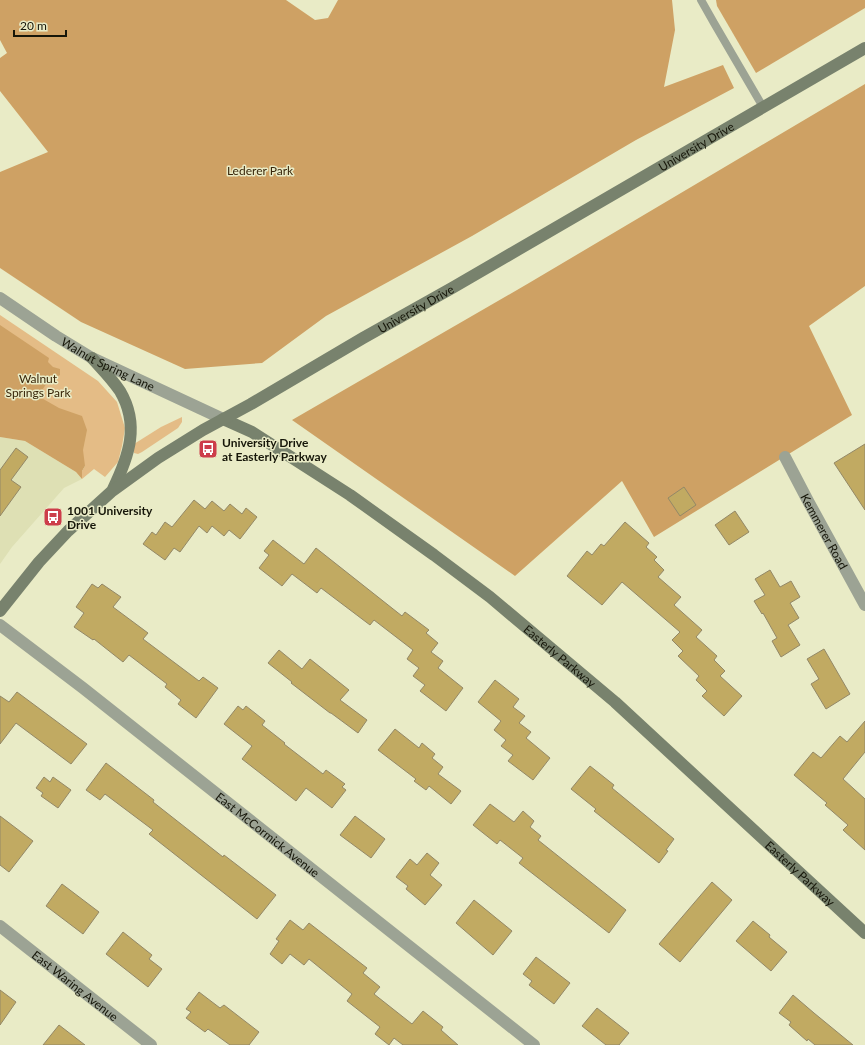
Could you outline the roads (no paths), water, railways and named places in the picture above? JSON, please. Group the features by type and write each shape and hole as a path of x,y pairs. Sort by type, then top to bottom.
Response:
{"main road":[{"name":"University Drive","path":"0,611 39,562 68,531 111,492 158,458 203,430 865,48"},
{"path":"92,358 119,390 126,403 130,420 130,436 127,457 124,467 111,492"},
{"name":"Easterly Parkway","path":"223,419 252,432 350,495 480,589 615,702 865,932"}],"street":[{"name":"Walnut Spring Lane","path":"0,298 56,336 92,358 223,419"},
{"name":"Kemmerer Road","path":"785,457 865,605"},
{"name":"East McCormick Avenue","path":"0,625 89,693 534,1045"},
{"name":"East Waring Avenue","path":"0,926 151,1045"}],"lane":[{"path":"702,0 714,24 763,107"}],"place":[{"name":"University Drive at Easterly Parkway","path":"208,449"},
{"name":"1001 University Drive","path":"53,517"}],"park label":[{"name":"Lederer Park","path":"260,170"},
{"name":"Walnut Springs Park","path":"38,385"}]}
